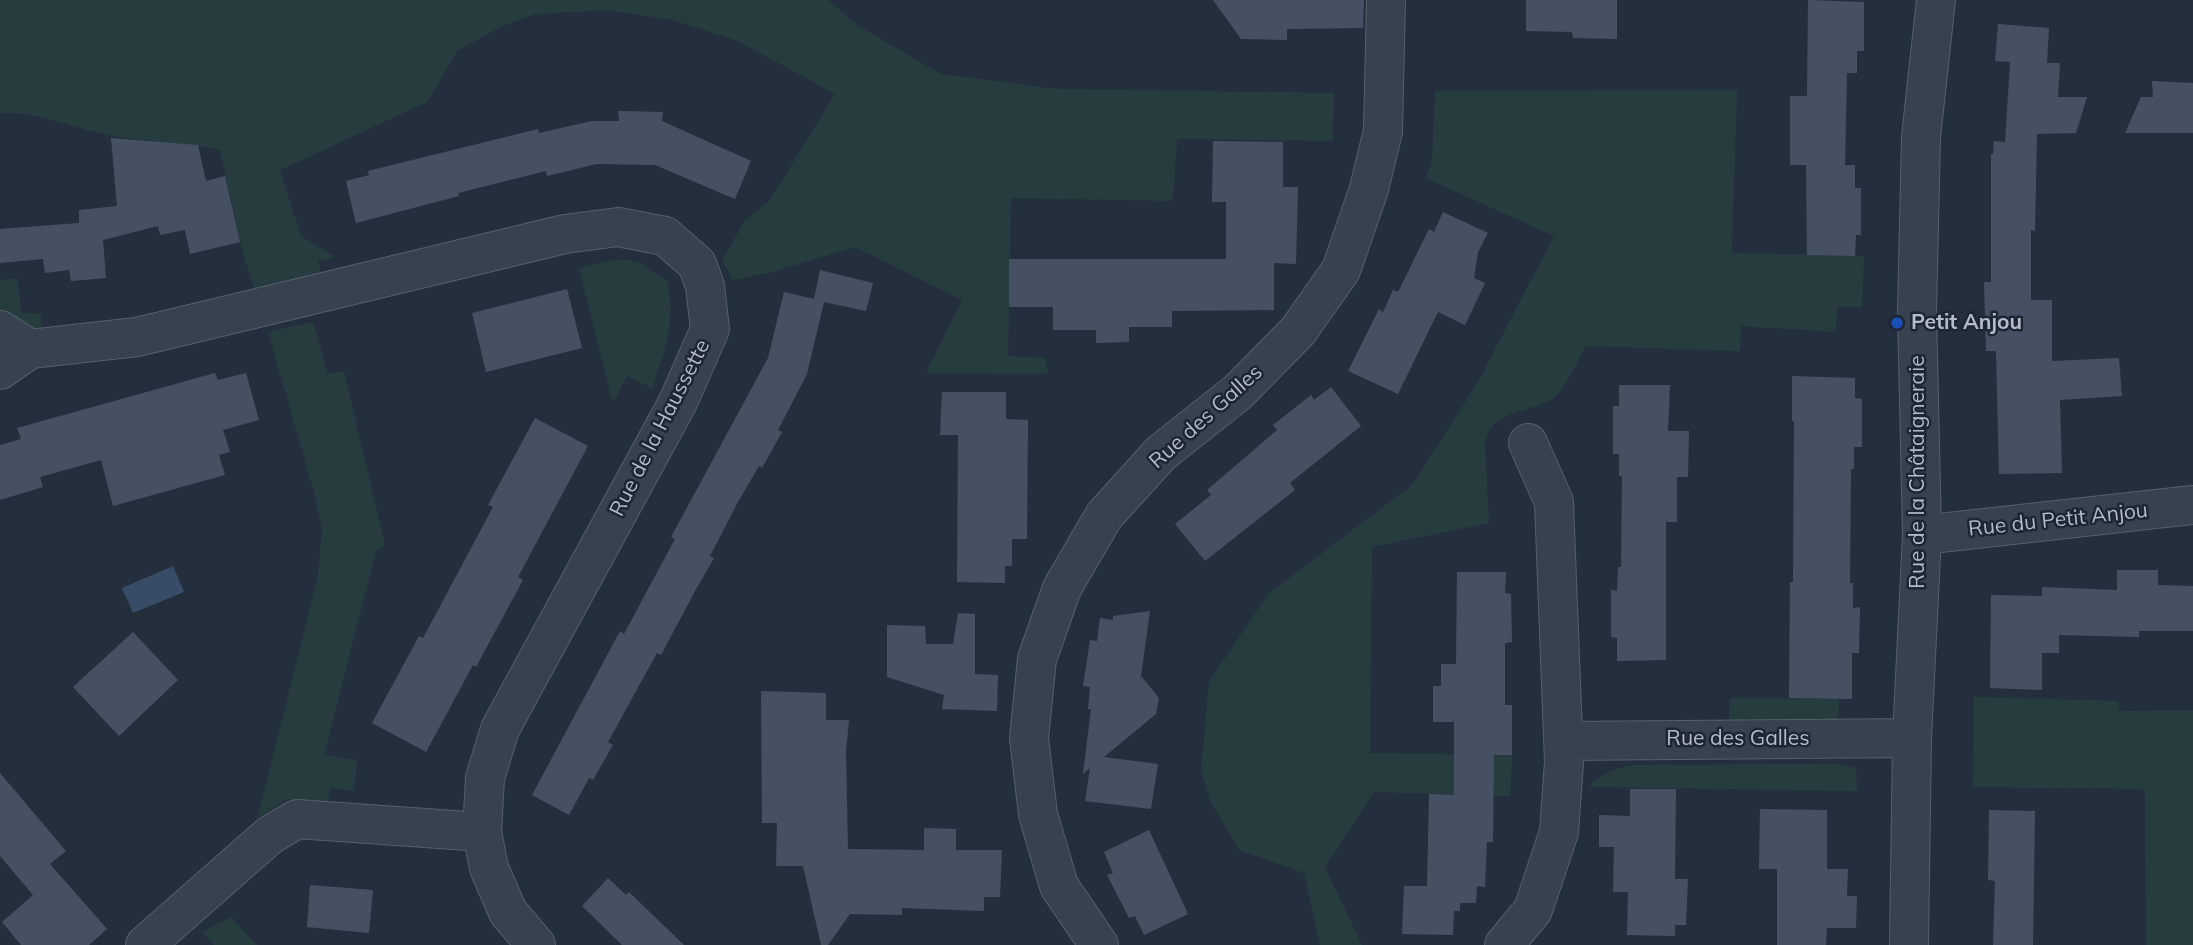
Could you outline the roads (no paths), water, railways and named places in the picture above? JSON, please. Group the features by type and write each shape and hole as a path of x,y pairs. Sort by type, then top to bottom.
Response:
{"street":[{"name":"Rue des Galles","path":"1099,945 1059,887 1038,814 1029,738 1037,659 1062,588 1104,516 1161,453 1238,392 1290,340 1341,270 1369,189 1383,131 1386,0"},
{"name":"Rue de la Châtaigneraie","path":"1909,945 1912,738 1922,535 1917,311 1921,137 1936,0"},
{"name":"Rue de la Haussette","path":"10,350 136,337 565,234 618,227 665,236 697,264 705,285 710,329 678,402 500,729 485,778 482,832 489,868 508,912 536,945"},
{"path":"1504,945 1533,910 1559,832 1563,741 1554,502 1528,443"},
{"name":"Rue du Petit Anjou","path":"1922,535 2193,505"},
{"name":"Rue des Galles","path":"1563,741 1912,738"},
{"path":"145,945 270,835 297,819 482,832"}],"water":[{"path":"173,566 184,592 133,613 122,588"}],"place":[{"name":"Petit Anjou","path":"1897,323"}]}
